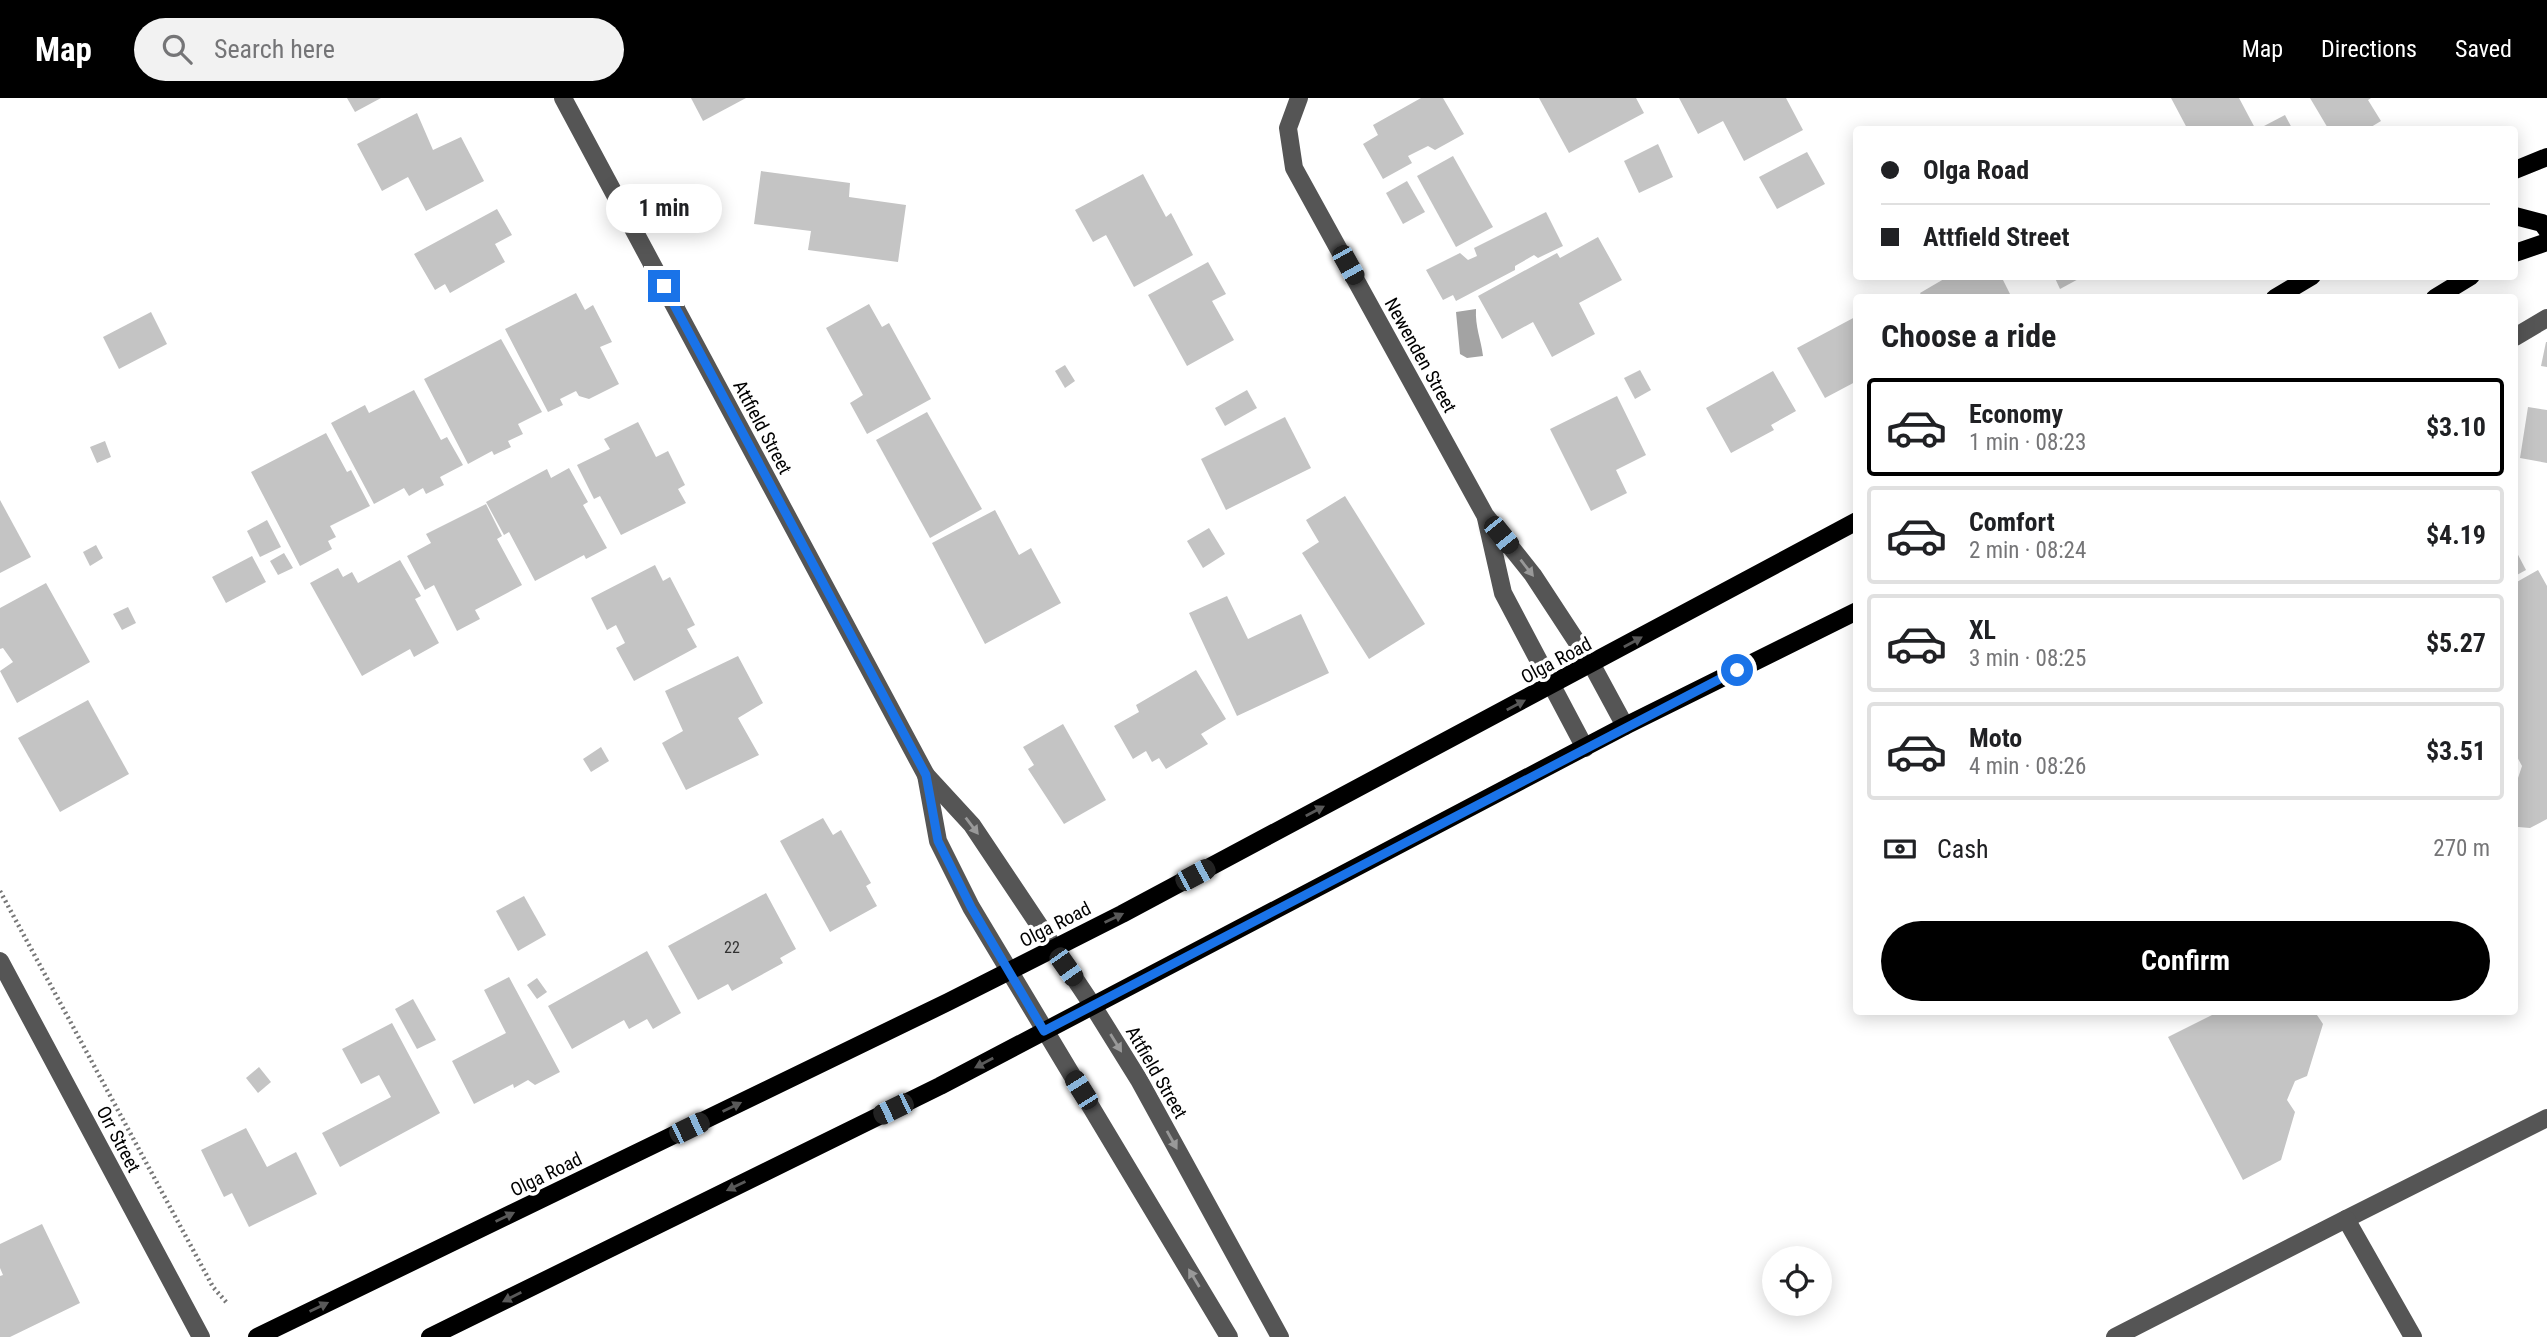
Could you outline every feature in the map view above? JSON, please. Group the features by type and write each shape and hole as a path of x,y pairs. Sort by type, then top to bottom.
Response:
{"main road":[{"path":"2518,169 2547,157"},
{"path":"2518,217 2542,223 2547,230"},
{"path":"2518,252 2547,242"},
{"path":"2282,294 2305,280"},
{"path":"2293,287 2310,280"},
{"path":"2444,294 2465,280"},
{"name":"Olga Road","path":"257,1337 1009,971 1592,665 1853,523"},
{"path":"430,1337 940,1086 1625,726 1853,613"}],"street":[{"name":"Attfield Street","path":"563,98 926,775 972,825 1093,1006 1139,1080 1280,1337"},
{"name":"Newenden Street","path":"1298,98 1288,128 1294,168 1485,515 1533,575 1592,665 1625,726"},
{"path":"2518,335 2547,318"},
{"name":"Newenden Street","path":"1485,515 1503,593 1586,748"},
{"name":"Attfield Street","path":"926,775 938,841 1044,1031 1229,1337"},
{"name":"Orr Street","path":"0,961 201,1337"},
{"path":"2115,1337 2547,1118"},
{"path":"2346,1219 2413,1337"}],"path":[{"path":"0,891 213,1287 227,1303"}],"shaded area":[{"path":"1476,309 1483,356 1467,358 1460,354 1456,312"}],"building":[{"path":"347,98 381,98 355,112"},
{"path":"691,98 746,98 703,121"},
{"path":"1421,98 1443,98 1464,134 1435,150 1428,146 1408,156 1412,163 1383,179 1363,144 1378,135 1373,125"},
{"path":"1539,98 1636,98 1644,113 1569,153"},
{"path":"1679,98 1786,98 1803,130 1744,161 1723,121 1698,134"},
{"path":"2171,98 2239,98 2254,126 2186,126"},
{"path":"2310,98 2371,98 2368,100 2381,121 2373,126 2327,126"},
{"path":"417,113 433,150 461,137 484,181 426,211 408,177 382,191 357,144"},
{"path":"2285,115 2291,126 2264,126"},
{"path":"1658,144 1673,177 1639,193 1624,161"},
{"path":"1807,152 1825,184 1777,209 1759,177"},
{"path":"1453,156 1493,227 1456,247 1417,176"},
{"path":"761,171 850,183 849,197 906,205 898,262 808,250 811,231 754,224"},
{"path":"1143,174 1166,217 1171,213 1193,255 1134,287 1106,235 1093,242 1075,210"},
{"path":"1407,181 1425,212 1403,224 1386,193"},
{"path":"497,209 512,235 495,244 505,262 450,293 445,284 435,290 414,254"},
{"path":"1546,212 1563,246 1538,258 1534,255 1515,266 1515,270 1456,301 1453,295 1443,300 1426,270 1460,253 1468,260 1477,256 1474,248"},
{"path":"1598,237 1622,280 1579,303 1595,334 1552,357 1533,322 1502,339 1478,296 1557,253 1560,258"},
{"path":"1208,262 1226,294 1212,301 1234,340 1187,366 1148,295"},
{"path":"1942,280 2003,280 2010,294 1921,294"},
{"path":"2056,280 2077,280 2060,289"},
{"path":"576,293 585,310 593,305 612,342 600,347 619,384 589,399 579,396 576,391 560,399 563,405 548,412 505,329"},
{"path":"869,304 882,327 889,323 931,399 867,434 850,403 863,395 826,328"},
{"path":"151,312 167,344 119,369 103,337"},
{"path":"1853,318 1853,383 1825,398 1797,348"},
{"path":"501,339 542,412 518,424 523,434 508,441 511,447 494,455 492,451 468,464 424,379"},
{"path":"2547,342 2547,367 2541,366"},
{"path":"1065,365 1075,381 1065,388 1055,371"},
{"path":"1640,370 1651,390 1635,399 1624,378"},
{"path":"1773,371 1796,411 1771,425 1774,430 1731,453 1706,408"},
{"path":"414,390 441,440 447,437 463,465 440,477 444,485 426,494 423,488 409,496 404,488 374,504 331,423 365,405 369,413"},
{"path":"1247,390 1257,408 1225,426 1215,408"},
{"path":"1617,396 1646,455 1616,470 1627,493 1591,511 1550,429"},
{"path":"2528,407 2547,410 2547,463 2520,458"},
{"path":"927,412 982,509 930,538 876,440"},
{"path":"1285,417 1311,468 1226,510 1201,459"},
{"path":"638,422 656,457 668,451 685,485 678,489 686,503 621,535 600,496 594,499 577,465 610,449 604,439"},
{"path":"326,433 347,472 351,470 370,506 330,526 336,537 328,541 332,549 300,566 251,472"},
{"path":"105,441 111,457 97,463 90,447"},
{"path":"569,468 588,502 583,505 607,548 586,559 584,555 535,581 509,532 504,535 486,502 547,469 551,478"},
{"path":"1345,496 1425,624 1369,659 1302,553 1319,542 1306,520"},
{"path":"0,500 31,557 0,573"},
{"path":"486,504 502,536 497,539 522,585 475,610 480,619 457,631 434,585 425,590 407,556 431,543 426,534"},
{"path":"995,510 1019,555 1031,548 1061,603 985,644 932,543"},
{"path":"267,520 281,547 260,557 247,531"},
{"path":"1209,528 1225,554 1203,568 1187,541"},
{"path":"96,545 103,558 90,566 83,552"},
{"path":"284,553 293,568 278,575 270,561"},
{"path":"2518,555 2526,570 2518,574"},
{"path":"252,556 266,582 226,603 212,577"},
{"path":"400,560 421,596 415,599 439,643 414,657 410,649 362,676 310,583 338,568 343,577 352,572 358,583"},
{"path":"655,565 663,581 670,577 695,625 687,629 697,647 634,681 616,648 625,643 616,625 607,630 591,598"},
{"path":"2538,570 2547,586 2547,819 2530,828 2518,827 2518,778 2522,766 2518,759 2518,581"},
{"path":"46,583 90,662 17,703 0,671 13,662 3,648 0,649 0,608"},
{"path":"1227,596 1248,639 1301,614 1329,673 1237,716 1189,613"},
{"path":"128,607 136,623 122,630 113,614"},
{"path":"738,656 763,703 738,718 759,755 686,790 662,743 683,731 665,691"},
{"path":"1196,670 1226,719 1201,734 1208,744 1166,769 1159,758 1152,762 1146,751 1133,759 1114,726 1139,712 1136,705"},
{"path":"88,700 129,774 60,812 18,738"},
{"path":"1063,724 1106,800 1064,824 1028,769 1034,765 1023,747"},
{"path":"601,747 609,761 591,772 583,759"},
{"path":"823,818 833,835 841,830 871,883 866,886 877,906 830,932 780,841"},
{"path":"766,893 796,949 780,958 783,963 732,991 728,984 698,1000 668,946"},
{"path":"524,896 546,935 518,951 496,911"},
{"path":"647,951 681,1013 653,1029 647,1019 629,1029 624,1020 572,1049 548,1006"},
{"path":"509,977 560,1072 535,1085 528,1080 514,1088 513,1084 474,1104 452,1061 506,1033 484,990"},
{"path":"537,978 547,992 537,999 527,985"},
{"path":"413,999 436,1040 417,1049 395,1009"},
{"path":"2212,1015 2317,1015 2323,1024 2307,1076 2295,1081 2287,1100 2295,1112 2281,1160 2243,1180 2168,1037"},
{"path":"392,1023 440,1113 340,1167 322,1133 391,1097 379,1075 361,1084 342,1049"},
{"path":"259,1067 271,1082 258,1093 246,1078"},
{"path":"246,1128 267,1167 296,1152 317,1194 249,1227 232,1193 224,1197 201,1150"},
{"path":"42,1224 80,1303 10,1337 0,1337 0,1276 3,1275 0,1268 0,1244"}],"route":[{"path":"664,286 926,775 938,841 971,907 1044,1031 1737,670"}]}
